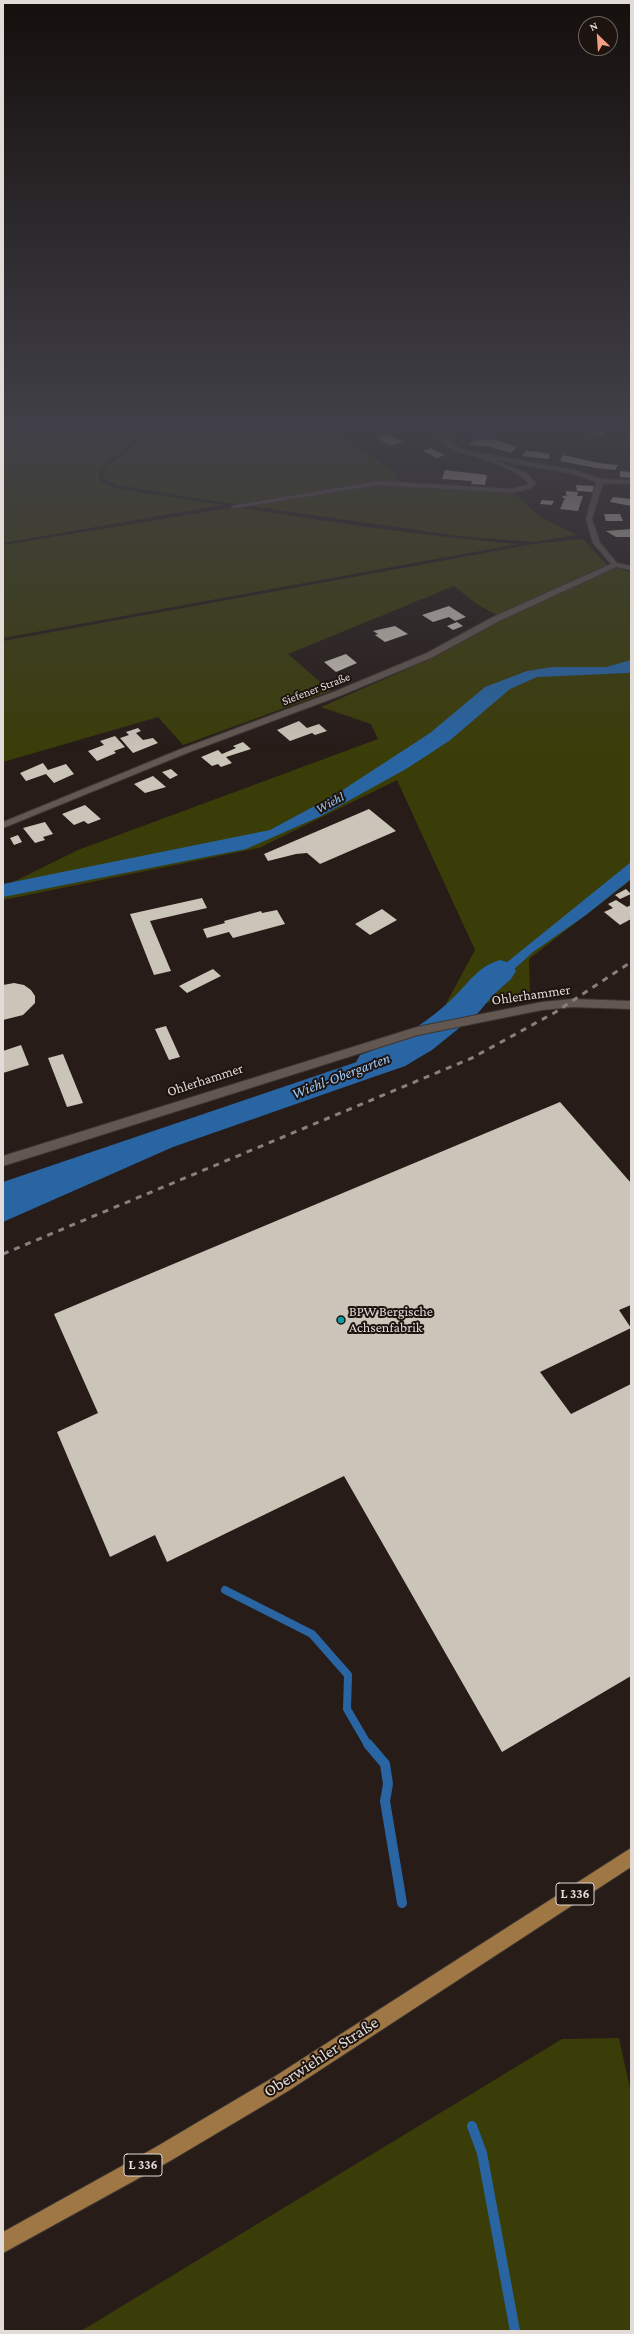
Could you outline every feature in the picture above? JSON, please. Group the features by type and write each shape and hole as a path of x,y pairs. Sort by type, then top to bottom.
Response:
{"main road":[{"name":"Oberwiehler Straße","path":"3,2243 163,2154 281,2084 631,1857"}],"street":[{"path":"594,534 597,543 615,565 631,568"},
{"name":"Siefener Straße","path":"3,825 184,751 339,694 424,658 496,619 615,565"},
{"name":"Ohlerhammer","path":"3,1161 417,1031 460,1021 542,1006 573,1003 631,1005"}],"shaded area":[{"path":"3,534 56,534 3,543"},
{"path":"71,534 423,534 518,544 3,638 3,545"},
{"path":"444,534 577,535 534,542"},
{"path":"583,539 608,566 631,572 631,880 529,959 530,995 442,1011 475,950 397,780 259,848 3,900 3,887 78,850 378,739 371,724 321,707 437,656 504,619 477,604 454,586 288,654 331,691 183,745 158,717 3,762 3,641 534,544"},
{"path":"619,2038 631,2093 631,2331 81,2331 562,2039"}],"water":[{"name":"Wiehl","path":"631,660 631,672 628,673 537,677 510,689 449,741 406,769 321,816 246,849 3,897 3,884 270,830 335,795 430,733 485,687 527,671 552,667 606,667"},
{"path":"631,862 631,879 586,915 533,952 476,1004 442,1011 464,997"},
{"path":"441,1036 423,1054 402,1067 173,1147 3,1222 3,1182 398,1048"}],"building":[{"path":"611,534 630,534 630,537 616,537"},
{"path":"449,606 466,617 455,621 449,617 433,622 422,615"},
{"path":"457,622 463,626 453,630 447,626"},
{"path":"395,626 408,634 385,642 375,635 378,634 373,631"},
{"path":"346,654 357,663 336,672 324,662"},
{"path":"299,721 307,728 319,724 327,731 315,735 312,733 290,741 277,730"},
{"path":"138,728 141,731 136,733 143,740 153,738 158,743 133,753 120,738 129,735 126,732"},
{"path":"115,736 125,747 114,751 116,753 97,761 88,751 104,745 100,741"},
{"path":"243,742 251,749 226,757 232,763 221,767 218,764 212,766 201,757 218,750 222,754 236,748 233,746"},
{"path":"43,763 48,770 66,764 74,774 54,783 46,774 26,781 20,773"},
{"path":"171,769 178,775 170,779 162,772"},
{"path":"153,776 166,787 145,793 134,784"},
{"path":"85,805 101,819 88,824 84,821 74,825 62,814"},
{"path":"369,809 396,831 320,864 307,853 296,854 268,861 264,854"},
{"path":"45,822 53,834 43,837 45,840 35,843 23,828"},
{"path":"18,835 22,842 14,845 10,838"},
{"path":"626,889 631,894 620,899 615,895"},
{"path":"202,898 207,908 150,921 171,971 154,975 130,914"},
{"path":"616,900 627,907 631,905 631,919 620,925 604,912 613,908 608,904"},
{"path":"382,909 397,920 370,935 355,924"},
{"path":"277,910 285,924 233,938 229,932 207,938 203,929 225,923 224,921 261,911 262,913"},
{"path":"213,969 221,976 187,993 179,986"},
{"path":"14,983 24,985 31,990 35,996 35,1003 23,1015 3,1020 3,985"},
{"path":"166,1026 180,1057 169,1060 155,1029"},
{"path":"21,1045 29,1065 3,1073 3,1051"},
{"path":"63,1054 83,1103 67,1107 48,1058"},
{"name":"BPW Bergische Achsenfabrik","path":"560,1102 631,1183 631,1305 619,1310 631,1328 540,1372 571,1414 631,1384 631,1676 502,1752 344,1476 167,1562 155,1535 110,1557 57,1432 98,1413 54,1314"}],"waterway":[{"name":"Wiehl-Obergarten","path":"372,1064 393,1057 420,1041 467,1004 481,987 500,971"},
{"path":"225,1590 312,1634 348,1675 347,1709 368,1745"},
{"path":"368,1744 385,1764 388,1784 385,1801 402,1903"},
{"path":"472,2126 482,2153 515,2331"}],"railway":[{"path":"3,1254 472,1058 554,1013 631,962"}],"place":[{"name":"BPW Bergische Achsenfabrik","path":"341,1320"}]}
